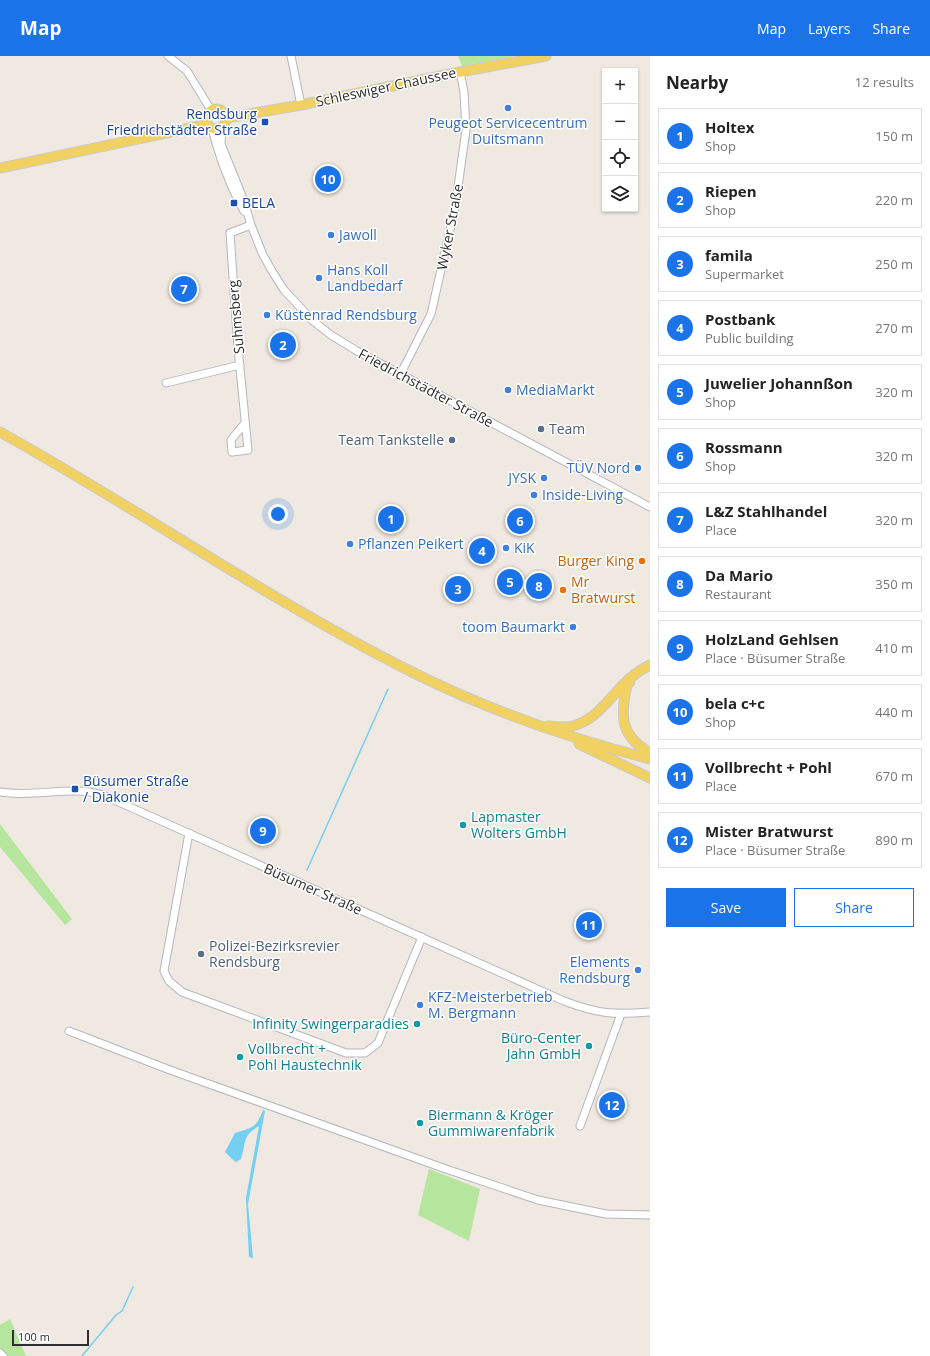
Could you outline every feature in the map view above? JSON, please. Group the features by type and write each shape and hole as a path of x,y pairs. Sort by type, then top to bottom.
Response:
{"main road":[{"name":"Schleswiger Chaussee","path":"226,118 234,118 546,56"},
{"path":"0,168 199,126 209,126 217,129 222,127 225,123 225,114 220,110 211,110 206,116 209,126"},
{"path":"0,432 57,464 274,597 338,633 442,686 547,730 650,778"},
{"path":"535,725 573,726 583,722 602,709 623,684 636,673 650,665"},
{"path":"650,670 638,676 627,685 622,708 623,719 629,736 641,748 650,753"},
{"path":"547,730 650,759"}],"street":[{"path":"168,56 187,71 211,110"},
{"path":"291,56 301,105"},
{"name":"Wyker Straße","path":"400,374 431,314 455,208 466,130 464,92 460,72"},
{"name":"Friedrichstädter Straße","path":"209,126 239,202 250,222"},
{"name":"Friedrichstädter Straße","path":"222,127 221,144 244,201 250,222 263,255 284,290 299,308 313,321 331,335 357,351 650,507"},
{"name":"Suhmsberg","path":"245,423 237,340 230,233 250,222"},
{"path":"166,383 240,365"},
{"name":"Büsumer Straße","path":"0,792 78,791 96,793 574,1005 604,1013 621,1014 650,1012"},
{"path":"189,833 164,971 169,982 182,992 346,1053 365,1053 378,1043 422,937"},
{"path":"580,1126 621,1014"},
{"path":"68,1031 185,1075 446,1169 538,1200 606,1214 650,1215"},
{"path":"0,1353 3,1356"}],"green space":[{"path":"458,56 515,56 462,66"},
{"path":"0,824 72,919 65,925 0,847"},
{"path":"429,1169 480,1189 469,1241 418,1215"},
{"path":"10,1319 26,1356 6,1356 0,1351 0,1325"}],"water":[{"path":"263,1110 265,1111 248,1204 253,1258 249,1257 246,1198 259,1126 249,1133 241,1159 236,1162 225,1152 235,1133 256,1124"}],"waterway":[{"path":"307,870 388,689"},
{"path":"82,1356 116,1315 122,1311 133,1287"}],"place":[{"name":"Peugeot Servicecentrum Duitsmann","path":"508,108"},
{"name":"Rendsburg Friedrichstädter Straße","path":"265,122"},
{"name":"bela c+c","path":"328,179"},
{"name":"BELA","path":"234,203"},
{"name":"Jawoll","path":"331,235"},
{"name":"Hans Koll Landbedarf","path":"319,278"},
{"name":"L&Z Stahlhandel","path":"184,289"},
{"name":"Küstenrad Rendsburg","path":"267,315"},
{"name":"Riepen","path":"283,345"},
{"name":"MediaMarkt","path":"508,390"},
{"name":"Team","path":"541,429"},
{"name":"Team Tankstelle","path":"452,440"},
{"name":"TÜV Nord","path":"638,468"},
{"name":"JYSK","path":"544,478"},
{"name":"Inside-Living","path":"534,495"},
{"name":"Holtex","path":"391,519"},
{"name":"Rossmann","path":"520,521"},
{"name":"Pflanzen Peikert","path":"350,544"},
{"name":"KiK","path":"506,548"},
{"name":"Postbank","path":"482,551"},
{"name":"Burger King","path":"642,561"},
{"name":"Juwelier Johannßon","path":"510,582"},
{"name":"Da Mario","path":"539,586"},
{"name":"famila","path":"458,589"},
{"name":"Mr Bratwurst","path":"563,590"},
{"name":"toom Baumarkt","path":"573,627"},
{"name":"Büsumer Straße / Diakonie","path":"75,789"},
{"name":"Lapmaster Wolters GmbH","path":"463,825"},
{"name":"HolzLand Gehlsen","path":"263,831"},
{"name":"Vollbrecht + Pohl","path":"589,925"},
{"name":"Polizei-Bezirksrevier Rendsburg","path":"201,954"},
{"name":"Elements Rendsburg","path":"638,970"},
{"name":"KFZ-Meisterbetrieb M. Bergmann","path":"420,1005"},
{"name":"Infinity Swingerparadies","path":"417,1024"},
{"name":"Büro-Center Jahn GmbH","path":"589,1046"},
{"name":"Vollbrecht + Pohl Haustechnik","path":"240,1057"},
{"name":"Mister Bratwurst","path":"612,1105"},
{"name":"Biermann & Kröger Gummiwarenfabrik","path":"420,1123"}]}
